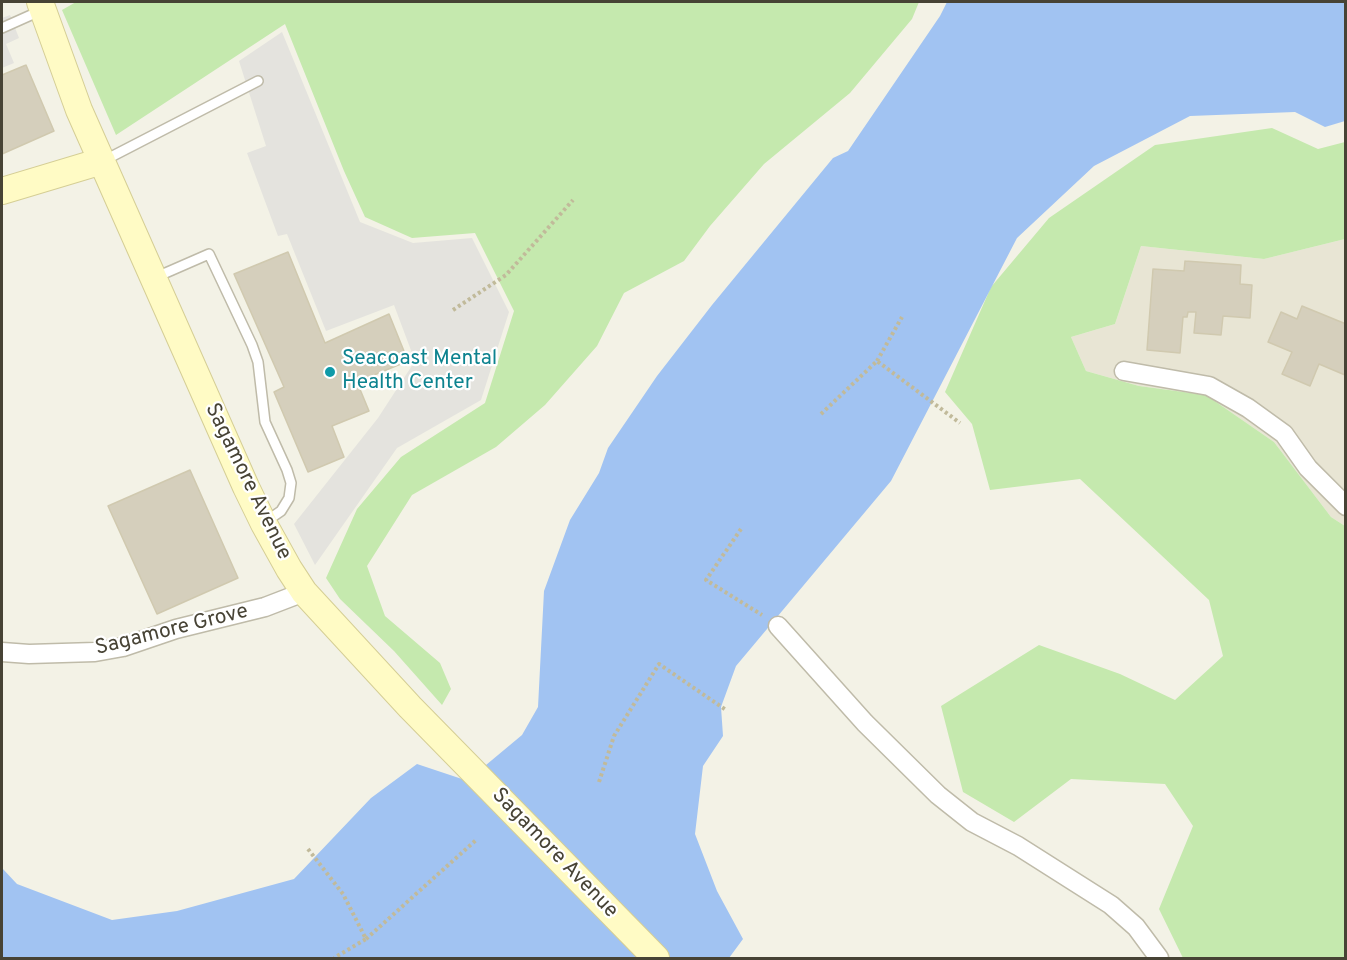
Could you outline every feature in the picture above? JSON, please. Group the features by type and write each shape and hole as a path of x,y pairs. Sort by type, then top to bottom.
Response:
{"main road":[{"name":"Sagamore Avenue","path":"41,6 79,110 264,524 289,569 304,592 410,707 656,958"},
{"path":"2,191 102,161"}],"street":[{"path":"1124,371 1209,386 1248,408 1284,434 1308,468 1346,506"},
{"name":"Sagamore Grove","path":"2,652 75,653 123,647 176,629 265,607 304,592"},
{"path":"777,626 865,723 938,795 972,822 1018,846 1111,906 1136,927 1159,958"}],"lane":[{"path":"2,28 41,6"},
{"path":"102,161 258,81"},
{"path":"154,278 209,254 252,345 258,362 265,422 291,483 289,498 280,511 264,524"}],"path":[{"path":"453,310 507,275 573,200"},
{"path":"821,414 877,361 902,317"},
{"path":"877,361 960,423"},
{"path":"741,529 706,580 777,626"},
{"path":"599,782 614,736 659,664 726,710"},
{"path":"334,958 366,939 476,840"},
{"path":"308,849 343,894 366,939"}],"shaded area":[{"path":"10,15 19,38 6,44 14,63 2,68 2,18"},
{"path":"282,32 360,222 413,243 472,238 509,312 481,400 397,448 315,565 294,524 378,418 415,361 394,305 326,331 287,234 278,236 247,153 266,146 239,61"},
{"path":"1345,239 1345,526 1331,517 1274,442 1206,395 1139,386 1086,371 1071,337 1115,324 1141,246 1264,259"}],"green space":[{"path":"76,2 919,2 912,19 850,93 764,164 710,226 684,261 624,293 597,346 545,405 496,447 412,495 367,566 385,616 440,663 451,689 442,705 394,651 340,599 326,578 357,509 401,457 485,403 514,311 475,233 412,238 365,217 285,24 116,135 62,10"},
{"path":"1272,128 1318,149 1345,142 1345,239 1264,259 1141,246 1115,324 1071,337 1086,371 1139,386 1206,395 1274,442 1331,517 1345,526 1345,958 1183,958 1159,909 1193,826 1165,784 1071,779 1014,822 963,792 941,706 1039,645 1120,674 1175,700 1223,656 1209,600 1080,479 990,490 972,424 945,392 991,287 1049,218 1155,145"}],"water":[{"path":"947,2 1345,2 1345,121 1325,127 1295,112 1190,116 1094,166 1017,238 891,481 736,666 721,707 723,736 703,766 695,834 717,891 743,939 729,958 2,958 2,868 17,884 112,920 177,911 294,879 371,798 417,764 462,779 486,765 522,735 538,707 544,591 570,520 599,473 608,448 657,376 712,305 833,158 848,151 940,16"}],"building":[{"path":"26,65 54,131 2,154 2,75"},
{"name":"Seacoast Mental Health Center","path":"288,252 325,343 389,314 408,361 357,382 369,411 332,426 344,457 308,472 274,392 284,387 234,274"},
{"path":"1185,261 1241,265 1240,284 1252,285 1250,318 1223,316 1221,335 1194,333 1196,312 1188,312 1187,317 1183,317 1180,353 1147,350 1153,269 1184,271"},
{"path":"1302,306 1346,324 1345,375 1319,364 1310,386 1282,374 1292,352 1268,342 1281,312 1297,319"},
{"path":"190,470 238,578 157,614 108,506"}],"place":[{"name":"Seacoast Mental Health Center","path":"330,372"}]}
